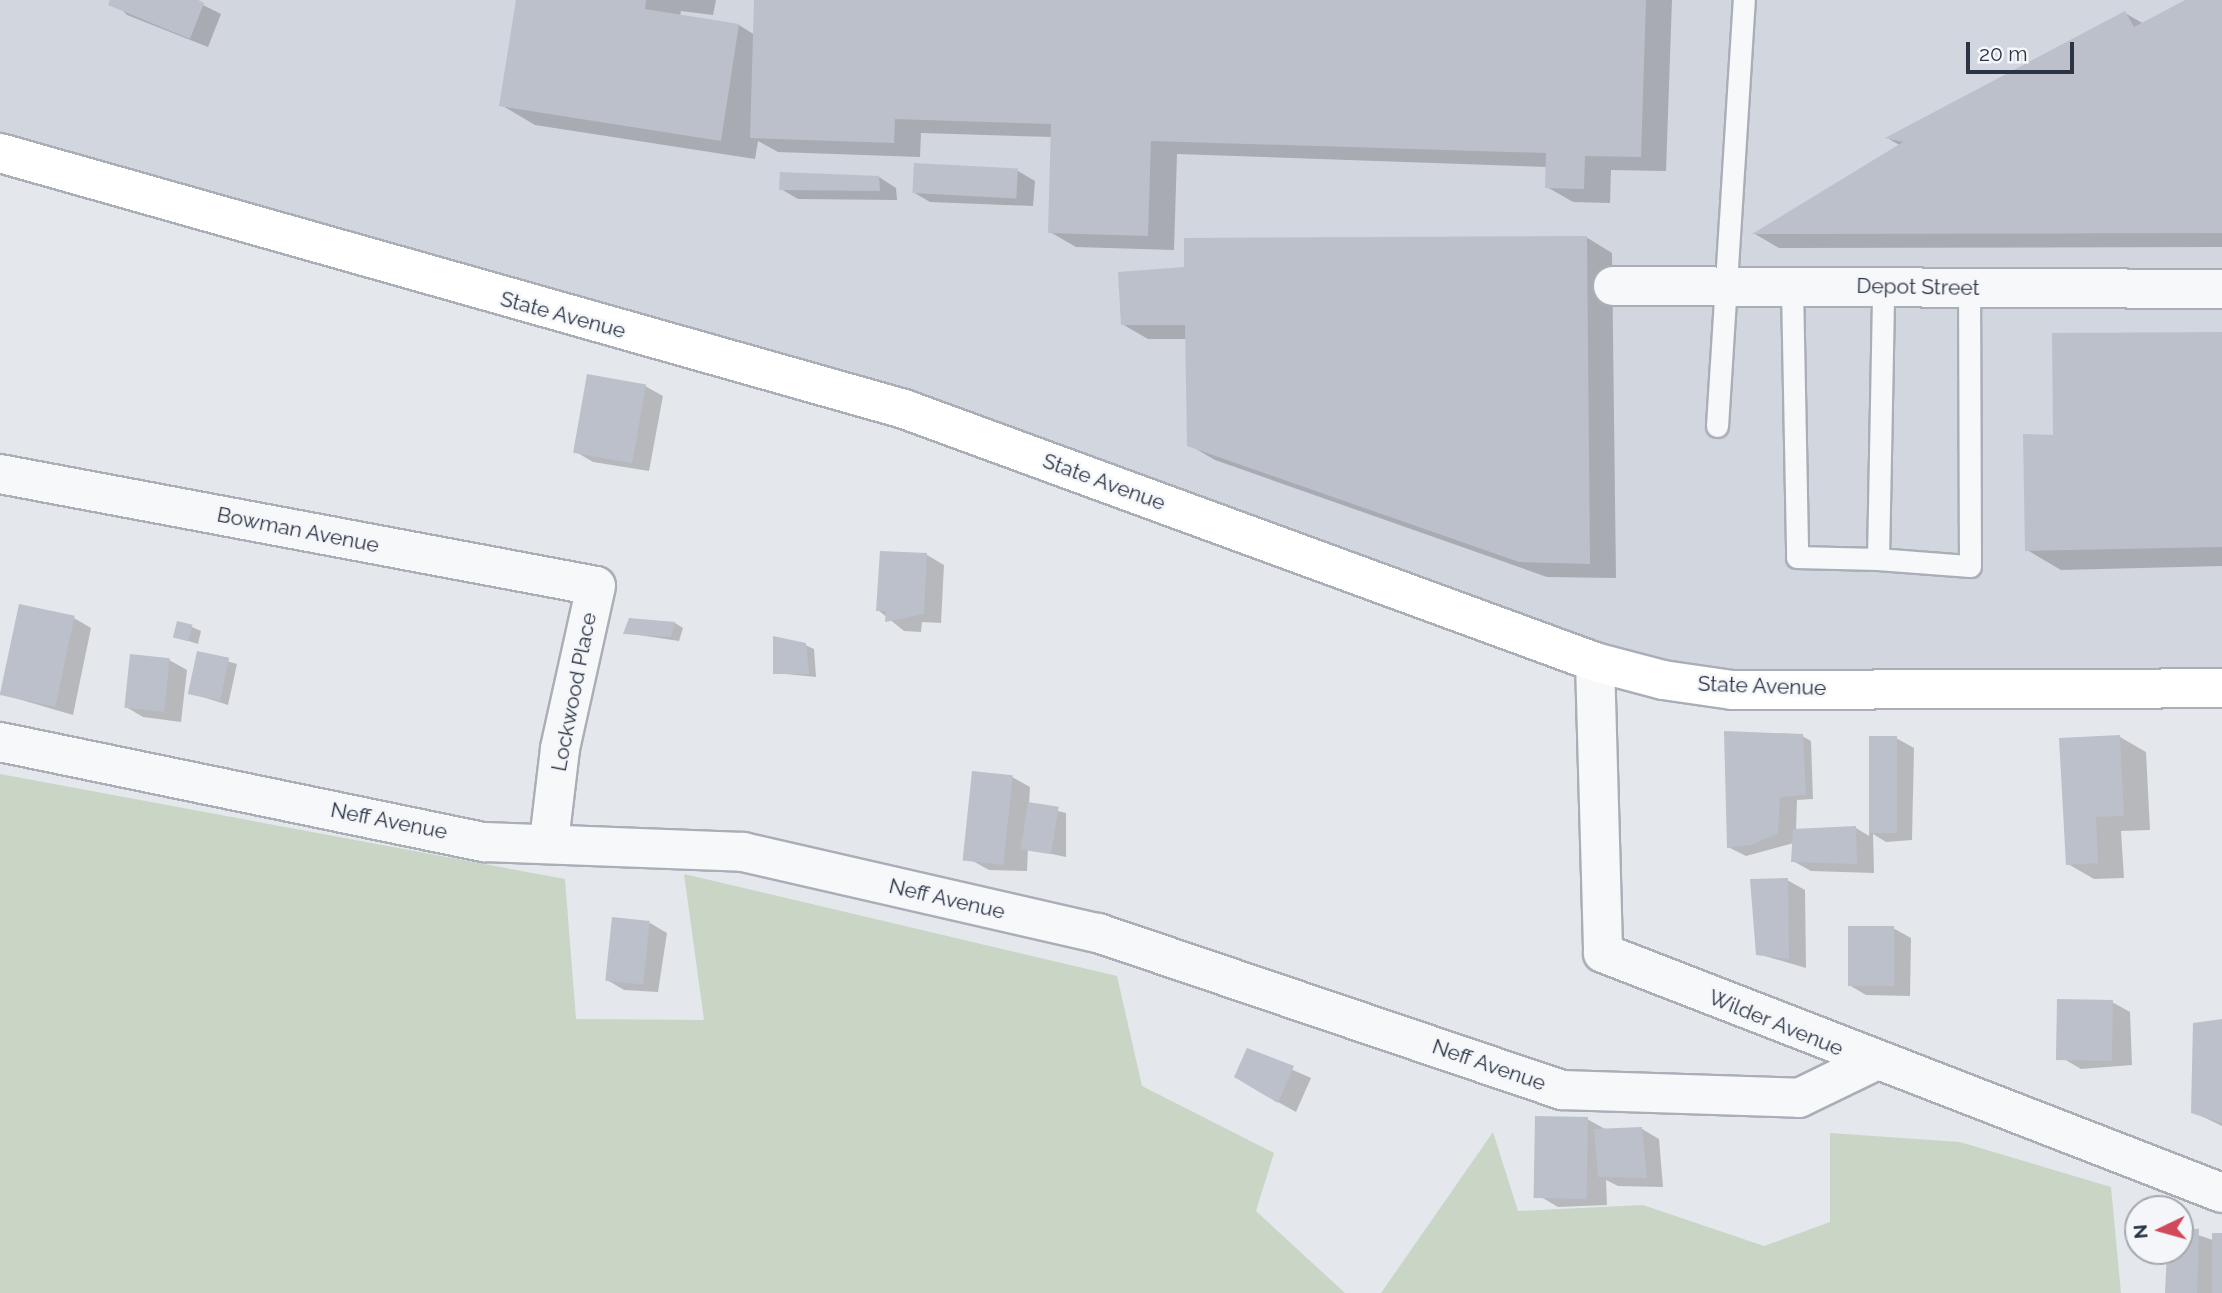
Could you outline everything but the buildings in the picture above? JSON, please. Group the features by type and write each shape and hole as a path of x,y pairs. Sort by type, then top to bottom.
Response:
{"main road":[{"name":"State Avenue","path":"0,153 904,409 1595,662 1732,690 2222,688"}],"street":[{"name":"Depot Street","path":"1613,286 2222,289"},
{"name":"Bowman Avenue","path":"0,474 596,586"},
{"name":"Lockwood Place","path":"549,841 560,749 596,586"},
{"name":"Wilder Avenue","path":"1595,662 1603,953 1873,1062 2222,1194"},
{"name":"Neff Avenue","path":"0,742 485,842 549,841 743,852 1098,933 1562,1090 1799,1098 1873,1062"}],"lane":[{"path":"1717,426 1728,286 1744,0"},
{"path":"1792,286 1797,557 1878,559 1970,566 1969,288"},
{"path":"1878,559 1883,287"}],"shaded area":[{"path":"0,0 2222,0 2222,688 1732,690 904,409 0,153"}],"green space":[{"path":"0,774 565,879 576,1019 704,1020 684,874 1117,976 1142,1086 1274,1153 1256,1211 1345,1293 0,1293"},
{"path":"1493,1132 1518,1211 1643,1205 1764,1246 1830,1222 1830,1133 1960,1142 2111,1187 2121,1293 1381,1293"}]}
